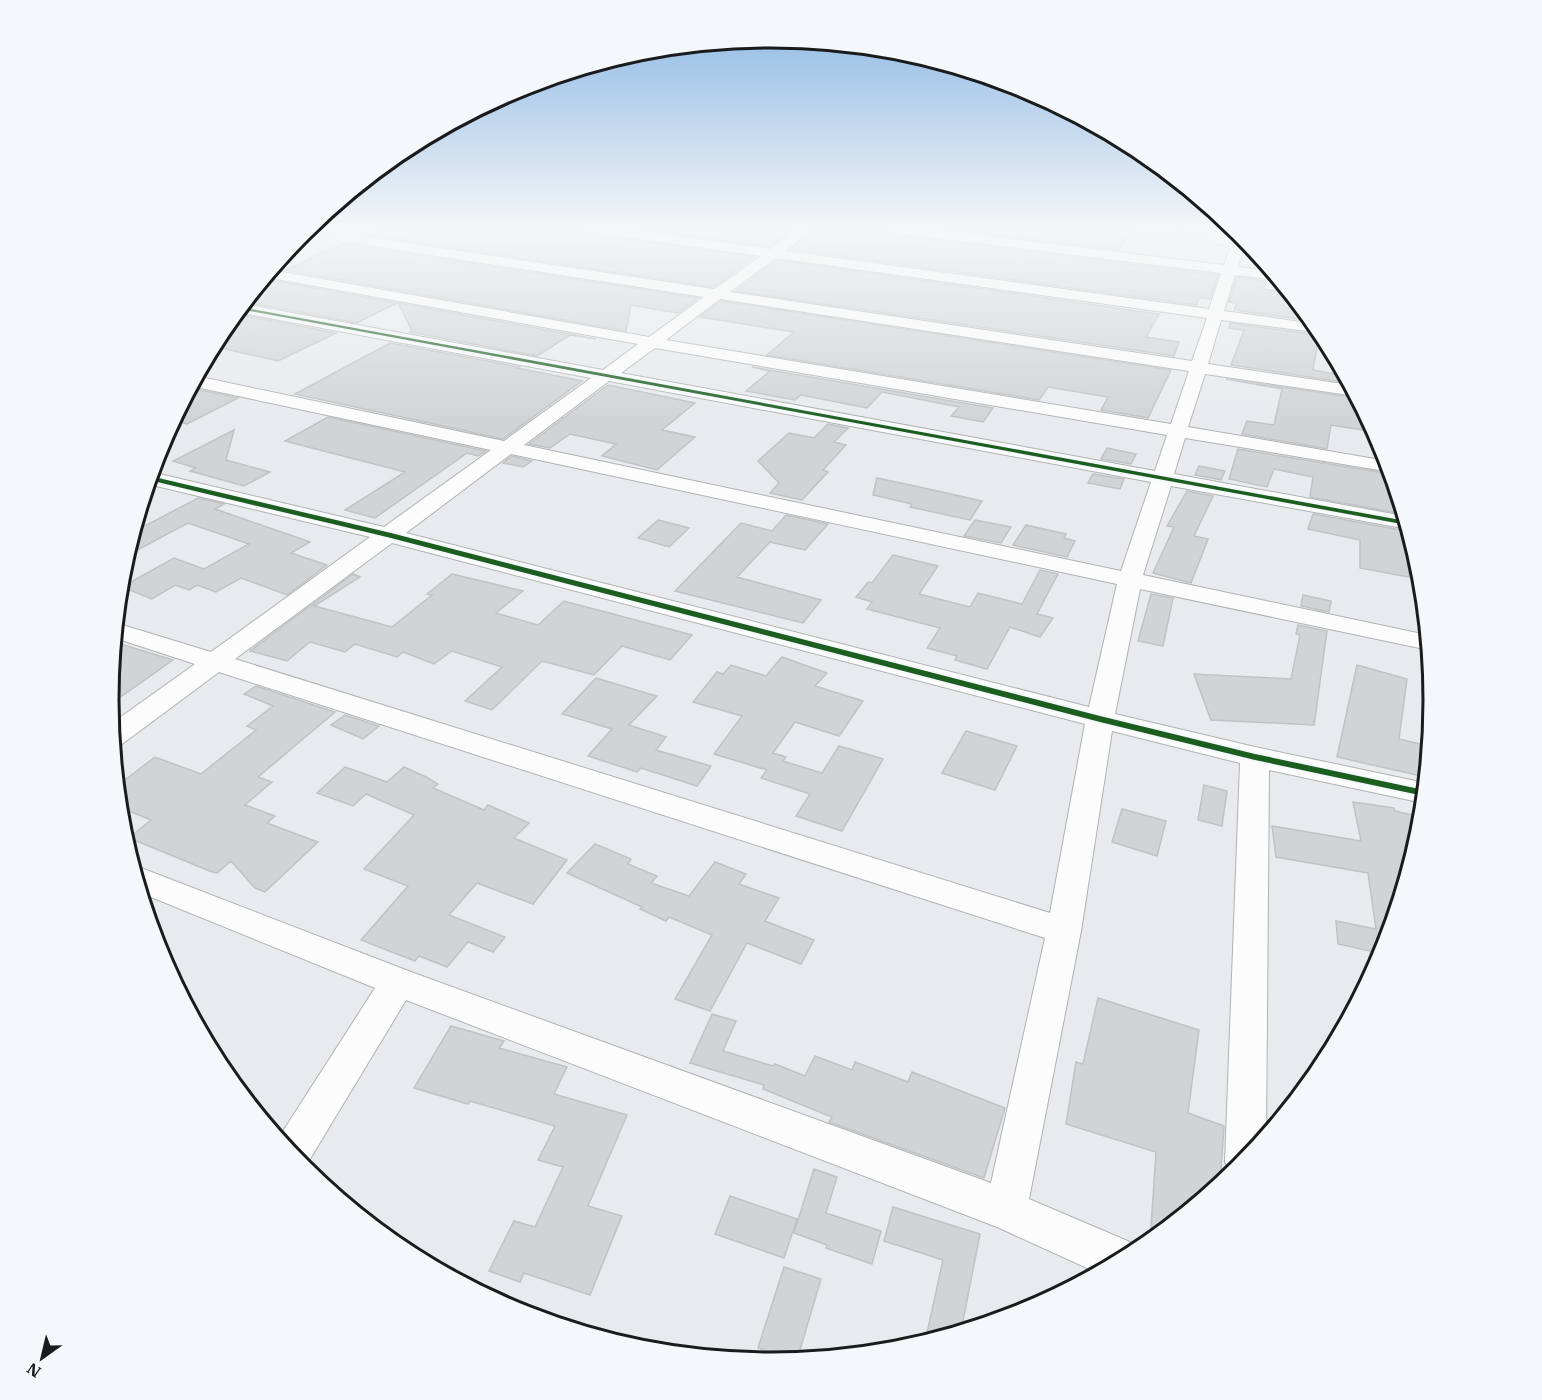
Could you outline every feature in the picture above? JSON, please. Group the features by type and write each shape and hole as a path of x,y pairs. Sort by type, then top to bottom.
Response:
{"street":[{"path":"371,292 1379,465"},
{"path":"706,292 1344,390"},
{"path":"1048,292 1306,328"},
{"path":"1006,1210 1064,931 1100,719 1130,580 1223,292"},
{"path":"120,731 717,294"},
{"path":"249,310 604,377 1164,477 1398,521"},
{"path":"201,383 1420,641"},
{"path":"158,480 388,535 1100,719 1255,757 1416,791"},
{"path":"123,632 1064,931"},
{"path":"1245,1147 1255,757"},
{"path":"145,882 398,982 1006,1210 1111,1256"},
{"path":"296,1146 398,982"}],"building":[{"path":"263,292 338,292 397,303 357,323 254,304"},
{"path":"410,292 661,292 698,298 678,313 631,305 626,331"},
{"path":"745,292 1006,292 1159,314 1146,337 1179,342 1174,356"},
{"path":"1104,292 1212,292 1210,299 1199,298 1196,305"},
{"path":"1232,292 1279,292 1300,319 1234,310 1237,303 1229,302"},
{"path":"721,301 1171,370 1148,418 1101,410 1108,397 1048,387 1039,400 767,355 794,332 700,317"},
{"path":"398,303 596,339 570,335 537,356 410,332 412,331"},
{"path":"245,316 336,333 278,361 222,348"},
{"path":"1230,323 1310,334 1317,345 1313,370 1336,374 1340,382 1231,365 1244,330 1229,328"},
{"path":"390,343 582,381 503,439 295,394"},
{"path":"752,367 993,408 983,422 951,416 959,407 882,392 867,408 801,395 795,400 746,391 770,371"},
{"path":"1226,379 1348,397 1364,430 1331,425 1327,449 1242,434 1247,421 1274,425 1282,389"},
{"path":"608,385 695,403 662,430 695,437 657,470 602,456 616,444 570,434 550,448 529,444"},
{"path":"198,390 238,398 187,424 181,422"},
{"path":"328,417 486,451 478,456 467,453 375,518 345,510 405,472 285,441"},
{"path":"828,424 848,428 834,442 846,445 823,470 828,472 802,500 770,493 779,483 758,461 789,433 814,438"},
{"path":"234,430 226,460 270,472 244,486 190,471 196,468 173,461"},
{"path":"1107,448 1136,454 1131,464 1101,459"},
{"path":"1238,449 1381,472 1395,513 1310,497 1313,477 1274,469 1267,487 1229,479"},
{"path":"512,456 532,461 523,467 503,463"},
{"path":"1199,466 1225,471 1221,480 1195,475"},
{"path":"1093,474 1124,479 1120,489 1088,483"},
{"path":"877,478 982,501 970,520 910,507 912,504 873,495"},
{"path":"1187,491 1213,496 1194,536 1208,539 1191,583 1153,573 1174,527 1167,526"},
{"path":"198,498 224,504 215,509 310,542 291,553 327,565 287,595 241,578 216,592 197,585 189,590 175,585 152,599 129,590 130,582 174,558 204,569 249,544 188,523 137,550 143,525"},
{"path":"1313,514 1401,530 1409,577 1360,568 1360,540 1308,529"},
{"path":"786,515 828,524 805,550 770,542 737,577 821,600 803,623 675,591 741,523 772,531"},
{"path":"658,520 689,528 669,547 638,538"},
{"path":"975,520 1011,527 1001,543 964,536"},
{"path":"1026,525 1066,534 1064,538 1075,541 1067,557 1013,545"},
{"path":"893,555 938,566 919,594 970,607 978,593 1022,604 1040,570 1058,574 1037,614 1053,618 1040,637 1010,627 987,669 955,660 957,656 927,648 940,628 867,609 872,602 856,597 868,582 872,583"},
{"path":"353,574 360,577 316,605 313,604"},
{"path":"452,574 523,591 496,613 538,625 564,601 692,635 670,660 622,646 594,675 542,661 492,710 465,701 502,667 452,651 434,664 403,652 397,657 355,644 345,652 310,642 287,661 250,651 311,605 392,627 432,595 427,594"},
{"path":"1151,594 1173,598 1163,646 1138,641"},
{"path":"1303,595 1331,601 1329,612 1301,606"},
{"path":"1298,625 1327,631 1314,725 1211,720 1194,674 1291,679 1300,635 1296,634"},
{"path":"122,644 173,660 119,698"},
{"path":"782,657 827,673 815,686 863,701 839,736 795,722 773,753 786,757 783,761 822,773 839,746 883,759 842,831 796,816 810,794 761,778 767,770 714,754 742,716 693,702 717,672 723,674 731,665 766,676"},
{"path":"1357,665 1407,679 1399,739 1422,744 1418,775 1337,757"},
{"path":"596,678 657,696 629,725 666,737 656,750 711,766 697,786 641,768 637,772 588,756 612,729 562,714"},
{"path":"256,686 335,712 258,777 272,782 245,805 275,816 267,823 318,842 265,892 255,888 231,861 217,873 212,872 135,840 134,834 151,820 129,811 124,780 155,757 201,774 256,730 247,726 273,706 244,694"},
{"path":"345,715 379,726 363,739 331,725"},
{"path":"966,731 1017,746 995,790 942,773"},
{"path":"345,767 387,782 404,767 438,784 433,788 484,810 488,805 529,823 514,838 567,860 533,904 477,883 449,915 505,937 493,952 468,942 447,967 419,956 415,961 361,940 408,886 364,869 414,815 366,794 353,806 317,793"},
{"path":"1204,785 1227,791 1222,826 1198,820"},
{"path":"1353,802 1394,808 1395,811 1412,815 1401,869 1372,952 1338,944 1336,921 1376,929 1368,873 1276,857 1272,826 1361,841"},
{"path":"1122,809 1166,821 1157,856 1112,842"},
{"path":"595,844 631,859 628,864 657,876 651,883 689,896 715,862 746,874 739,884 779,898 765,921 814,940 801,964 747,943 710,1011 675,999 712,935 669,917 666,921 640,909 642,907 567,873"},
{"path":"1098,998 1199,1030 1188,1113 1224,1126 1221,1171 1151,1229 1156,1152 1066,1124 1076,1062 1083,1064"},
{"path":"712,1014 736,1021 723,1051 773,1066 775,1064 805,1076 815,1056 852,1070 855,1062 908,1082 912,1072 1005,1108 984,1178 829,1122 832,1117 763,1089 764,1085 690,1063"},
{"path":"451,1026 504,1041 499,1048 567,1067 554,1094 627,1115 588,1206 622,1216 590,1295 524,1273 520,1282 489,1271 514,1221 535,1227 563,1167 538,1160 555,1126 470,1101 468,1104 414,1088"},
{"path":"814,1169 837,1177 826,1213 881,1231 872,1264 826,1248 827,1245 794,1233"},
{"path":"730,1196 797,1219 784,1258 715,1234"},
{"path":"893,1207 980,1234 963,1323 927,1333 943,1260 884,1241"},
{"path":"784,1267 821,1279 800,1351 771,1352 758,1348"}],"cycle path":[{"path":"249,310 1398,522"},
{"path":"158,480 388,535 1100,719 1255,757 1416,791"}]}
